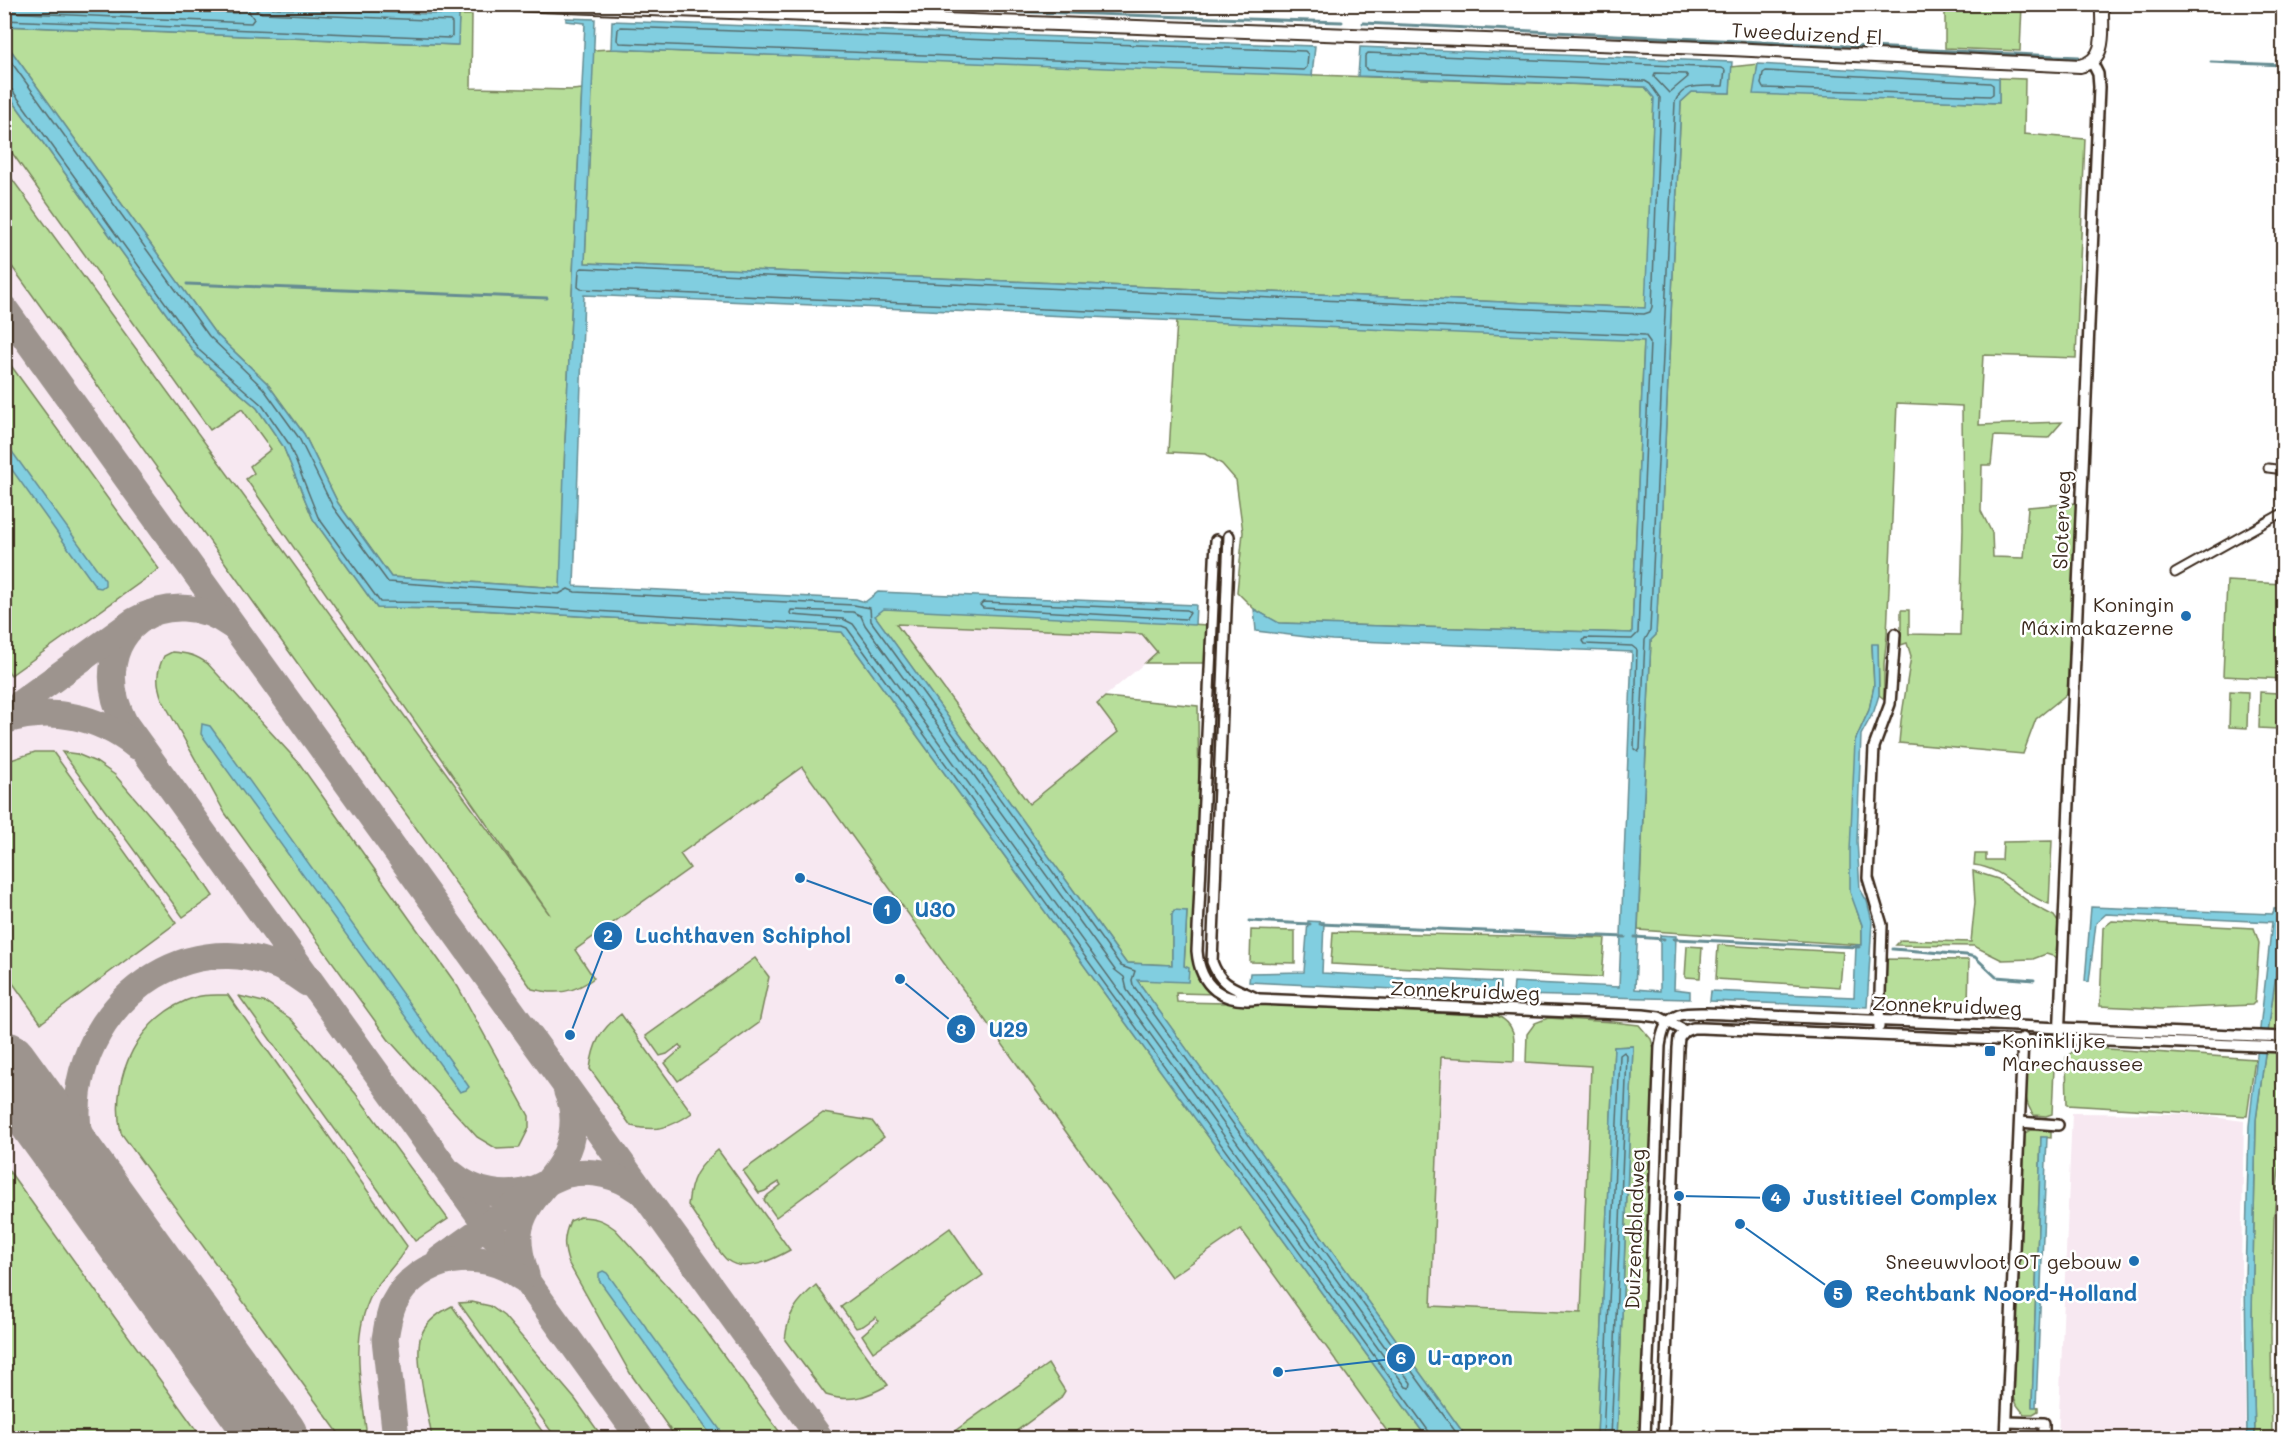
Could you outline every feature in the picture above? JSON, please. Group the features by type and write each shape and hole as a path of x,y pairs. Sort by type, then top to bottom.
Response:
{"street":[{"name":"Tweeduizend El","path":"512,4 1731,49 2080,66 2092,62"},
{"path":"2092,62 2100,51 2102,4"},
{"name":"Sloterweg","path":"2059,1041 2099,87 2098,74 2092,62"},
{"path":"2268,468 2283,470"},
{"path":"2175,573 2283,512"},
{"path":"1229,536 1212,962 1221,979 1229,987 1259,999"},
{"name":"Zonnekruidweg","path":"1216,540 1198,962 1201,972 1210,985 1225,996 1245,1001 1259,999 1643,1015 1659,1017 1685,1032 1693,1028 1702,1028 2023,1041 2083,1039 2283,1047"},
{"path":"1878,1035 1882,925 1881,915 1870,889 1869,866 1874,747 1890,704 1895,634"},
{"name":"Zonnekruidweg","path":"1668,1022 1679,1015 1694,1014 2283,1037"},
{"name":"Duizendbladweg","path":"1645,1438 1660,1046 1662,1034 1668,1022"},
{"path":"2006,1438 2024,1026"},
{"name":"Duizendbladweg","path":"1663,1438 1678,1048 1679,1038 1685,1032"},
{"path":"2020,1122 2058,1125"},
{"path":"2007,1422 2044,1423 2044,1438"}],"shaded area":[{"path":"4,90 257,408 377,608 842,632 1427,1438 5,1438"},
{"path":"896,623 1142,634 1158,652 1097,703 1118,732 1029,804"},
{"path":"1441,1057 1591,1065 1582,1313 1431,1306"},
{"path":"2072,1113 2188,1114 2244,1121 2241,1266 2246,1438 2058,1438"}],"green space":[{"path":"1945,5 2022,5 2020,51 1945,48"},
{"path":"459,15 472,15 471,88 582,89 565,442 561,588 391,577 338,503 304,434 267,383 214,332 5,42 4,26 457,45"},
{"path":"593,50 1645,87 1654,97 1646,308 585,263"},
{"path":"1758,64 1754,93 1999,103 1999,78 2025,79 2024,134 2085,139 2076,358 1983,355 1979,425 2062,422 2048,438 1994,436 1991,465 1982,465 1981,511 1992,533 1993,557 2024,558 2028,507 2076,503 2067,694 2036,719 2023,754 1899,743 1911,656 1907,643 1901,645 1901,610 1909,610 1909,634 1960,635 1963,529 1962,406 1897,403 1884,699 1879,695 1878,645 1872,645 1874,686 1869,710 1855,741 1857,911 1862,925 1862,945 1638,930 1651,640 1656,635 1681,102 1692,92 1730,93 1731,67"},
{"path":"5,90 196,355 257,408 283,446 313,519 377,608 462,609 842,632 1427,1438 1392,1438 1241,1229 1171,1277 802,767 680,854 690,868 575,950 594,978 572,990 549,992 532,989 5,257 4,168 550,915 246,479 254,473 250,466 271,449 242,409 210,430 5,143"},
{"path":"1177,320 1644,340 1632,633 1278,623 1254,609 1237,592 1243,532 1236,480 1222,464 1205,454 1169,452"},
{"path":"4,356 159,569 11,675 4,666"},
{"path":"2227,581 2283,584 2283,679 2223,676"},
{"path":"867,605 1207,625 1206,663 1145,663 1157,652 1142,634 896,624 1029,804 1118,732 1097,704 1105,697 1198,706 1199,815 1193,958 1197,970 1216,994 1176,993 1177,1002 1498,1016 1509,1024 1514,1041 1514,1061 1441,1057 1431,1306 1581,1313 1591,1066 1526,1062 1527,1034 1535,1023 1548,1018 1639,1025 1651,1039 1655,1052 1640,1426 1634,1438 1617,1438 1633,1046 1614,1047 1597,1438 1467,1438 1136,979 1184,967 1187,911 1172,915 1172,965 1126,963"},
{"path":"172,652 191,655 208,664 299,763 458,987 529,1116 529,1128 519,1148 497,1149 477,1137 388,1039 225,813 160,693 159,667 164,656"},
{"path":"2230,691 2248,692 2247,728 2229,727"},
{"path":"2260,692 2278,693 2277,729 2259,728"},
{"path":"35,752 53,752 176,923 41,1023 5,972 5,762"},
{"path":"62,752 77,754 96,762 115,775 191,863 213,896 183,917"},
{"path":"2052,841 2049,904 2030,895 1995,871 1974,865 1975,854 1986,854 1986,860 2002,860 2003,842"},
{"path":"1973,871 1998,879 2033,905 2054,916 2058,922 2056,957 2046,954 2033,959 2002,960 1974,946 1896,945 1901,940 1971,942 1975,902"},
{"path":"2112,921 2254,928 2259,943 2255,1002 2252,1005 2162,1009 2100,1006 2103,928"},
{"path":"2283,922 2284,1120 2274,1218 2271,1333 2272,1438 2255,1438 2252,1314 2256,1120"},
{"path":"1251,930 1295,931 1295,963 1250,962"},
{"path":"1333,932 1605,938 1602,977 1331,964"},
{"path":"1718,945 1843,952 1840,987 1716,979"},
{"path":"1687,946 1702,947 1700,978 1685,977"},
{"path":"755,958 769,977 759,1023 678,1081 665,1063 682,1048 679,1045 660,1056 646,1036"},
{"path":"1877,959 1969,960 1968,1005 1876,1003"},
{"path":"228,995 407,1246 372,1294 361,1329 360,1384 367,1438 342,1438 121,1133 118,1112 124,1070 144,1033 176,1005 200,996"},
{"path":"239,996 267,1003 291,1019 356,1094 448,1219 415,1241"},
{"path":"621,1014 692,1113 663,1127 648,1129 631,1126 590,1069 593,1052 599,1038"},
{"path":"2079,1047 2255,1059 2247,1116 2067,1105 2066,1057"},
{"path":"2027,1066 2054,1068 2052,1114 2034,1115 2030,1110 2026,1092"},
{"path":"823,1113 872,1121 884,1137 776,1217 764,1200 781,1185 779,1182 759,1193 743,1171"},
{"path":"2030,1130 2051,1131 2051,1138 2041,1137 2032,1406 2038,1407 2038,1411 2033,1414 2024,1414 2014,1397 2025,1133"},
{"path":"718,1150 790,1250 759,1264 742,1266 727,1260 718,1250 688,1205 696,1174"},
{"path":"4,1164 202,1438 5,1438"},
{"path":"580,1217 599,1220 615,1229 698,1320 784,1438 676,1438 630,1373 569,1264 565,1247 566,1232 570,1221"},
{"path":"950,1228 983,1275 873,1352 862,1335 878,1321 876,1317 856,1328 841,1307"},
{"path":"816,1285 888,1385 858,1398 826,1395 785,1340 788,1322 794,1309"},
{"path":"472,1302 490,1306 504,1316 575,1399 603,1438 556,1438 459,1303"},
{"path":"452,1306 547,1438 432,1438 419,1361 420,1339 432,1319"},
{"path":"1048,1364 1065,1391 1060,1399 1007,1438 945,1438"}],"water":[{"path":"5,4 185,5 459,15 458,45 5,26"},
{"path":"566,18 595,19 585,263 1645,308 1654,98 1645,87 1358,76 1360,47 1732,62 1730,93 1692,92 1681,102 1656,635 1651,640 1635,989 1660,991 1660,935 1676,936 1674,989 1690,991 1690,999 1513,995 1514,982 1619,987 1632,652 1332,640 1256,631 1254,609 1279,623 1632,633 1644,341 584,295 574,586 856,599 865,602 878,592 1196,605 1195,625 884,609 875,616 1126,963 1172,965 1172,915 1174,910 1187,911 1184,966 1189,968 1188,982 1137,980 1467,1438 1427,1438 842,632 462,609 377,608 313,519 283,446 257,408 196,355 5,90 5,42 214,332 267,383 304,434 338,503 391,577 560,588 585,23 566,21"},
{"path":"612,21 1315,46 1312,76 611,49"},
{"path":"1758,64 1999,78 1999,103 1753,94"},
{"path":"5,442 105,580 105,585 101,588 96,587 5,460"},
{"path":"1872,644 1878,644 1879,695 1874,711 1861,735 1857,841 1860,889 1867,901 1872,921 1867,1007 1710,1001 1711,991 1854,997 1856,945 1862,945 1862,925 1850,892 1855,741 1869,710 1874,686"},
{"path":"202,724 210,726 467,1084 469,1087 466,1090 460,1092 201,734"},
{"path":"2091,907 2273,914 2274,909 2283,908 2256,1120 2252,1314 2255,1438 2247,1438 2245,1278 2249,1126 2272,922 2106,914 2096,923 2089,982 2085,981"},
{"path":"1308,921 1324,922 1322,973 1500,982 1500,994 1249,982 1250,973 1304,972"},
{"path":"1633,1046 1617,1438 1597,1438 1614,1047"},
{"path":"2041,1137 2047,1137 2036,1407 2032,1407"},
{"path":"603,1271 607,1273 726,1438 713,1438 599,1280 599,1273"}],"waterway":[{"path":"789,4 1342,22"},
{"path":"1363,23 2079,57"},
{"path":"2211,62 2284,65"},
{"path":"187,284 547,298"},
{"path":"1249,921 1310,924"},
{"path":"1320,924 1625,937"},
{"path":"1635,937 1664,939"},
{"path":"1674,939 1859,947"},
{"path":"1893,949 1966,955 1975,957 1996,977 2034,980"}],"taxiway":[{"path":"4,308 820,1438"},
{"path":"4,715 134,621 146,615 183,608 208,613 232,626"},
{"path":"152,613 137,622 126,634 118,647 114,662 112,677 114,693 125,724 640,1438"},
{"path":"4,721 39,714 73,717 106,727 136,746"},
{"path":"107,1207 82,1150 77,1113 83,1070 99,1032 123,1000 154,976 190,960 228,956 268,963 307,983"},
{"path":"526,1275 519,1244 521,1225 533,1200 562,1162 570,1143 573,1112 567,1092"},
{"path":"452,1174 470,1186 502,1194 524,1192 564,1175 586,1172 605,1174 622,1180 638,1190"},
{"path":"440,1259 535,1191"},
{"path":"396,1438 385,1339 392,1307 405,1287 419,1274 452,1260 471,1259 489,1262 506,1268 522,1278"}],"runway":[{"path":"4,1065 274,1438"}],"place":[{"name":"Koningin Máximakazerne","path":"2186,616"},
{"name":"U30","path":"800,878"},
{"name":"U29","path":"900,979"},
{"name":"Luchthaven Schiphol","path":"570,1035"},
{"name":"Koninklijke Marechaussee","path":"1990,1051"},
{"name":"Justitieel Complex","path":"1679,1196"},
{"name":"Rechtbank Noord-Holland","path":"1740,1224"},
{"name":"Sneeuwvloot OT gebouw","path":"2134,1261"},
{"name":"U-apron","path":"1278,1372"}]}
